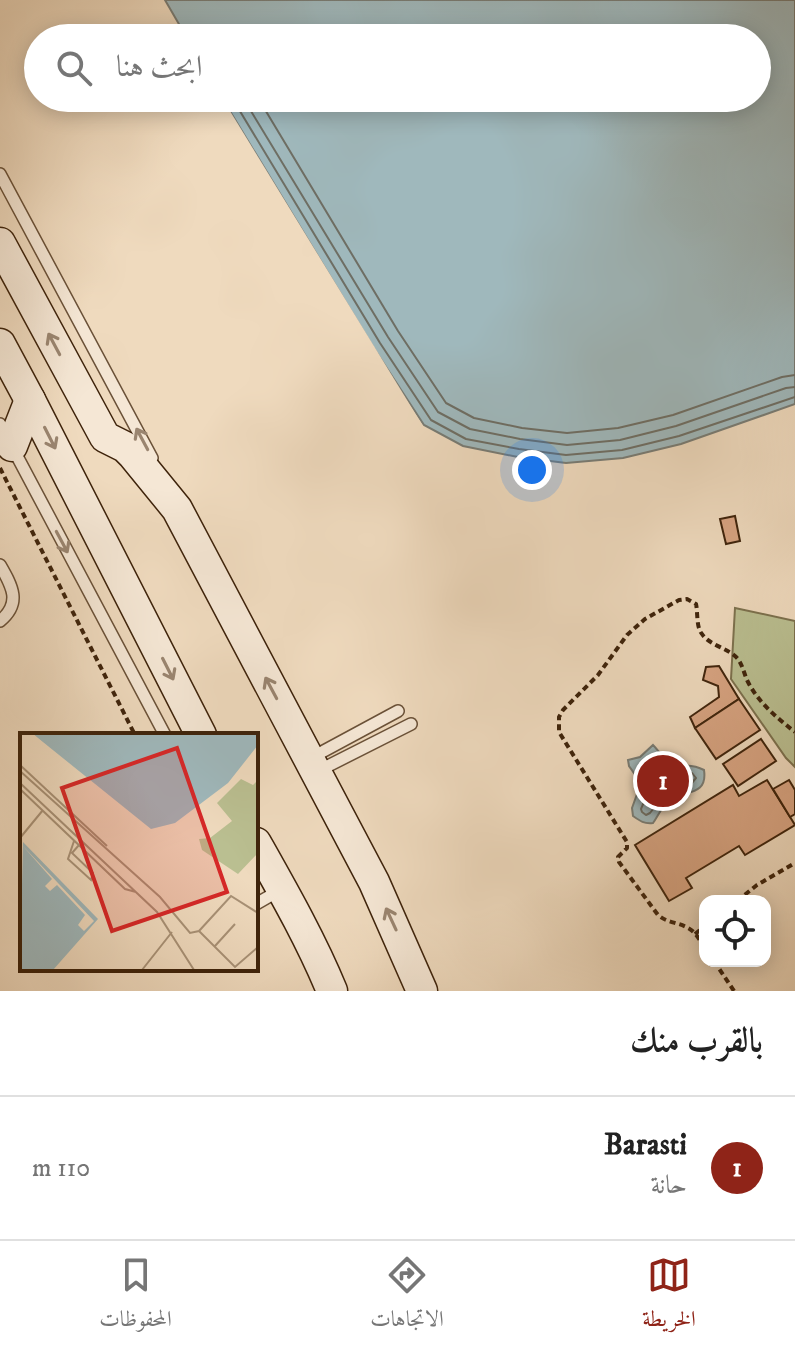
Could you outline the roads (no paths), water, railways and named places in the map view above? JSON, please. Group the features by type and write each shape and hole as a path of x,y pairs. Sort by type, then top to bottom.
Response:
{"street":[{"path":"0,243 105,437 125,447 177,509 374,882 422,991"},
{"path":"0,344 200,733"},
{"path":"4,446 30,400"},
{"path":"258,847 332,991"}],"lane":[{"path":"0,174 165,481 177,509"},
{"path":"4,446 164,733"},
{"path":"0,565 13,596 9,613 0,621"},
{"path":"312,766 398,711"},
{"path":"312,766 411,724"},
{"path":"258,903 282,889"}],"water":[{"path":"165,0 795,0 795,404 681,444 623,458 566,463 463,446 424,425 230,112 771,112 771,24 179,24"},
{"path":"653,745 671,763 704,770 704,779 698,789 669,801 653,823 647,823 633,816 632,808 641,783 628,760 640,757"}],"place":[{"name":"Barasti","path":"663,781"}]}
